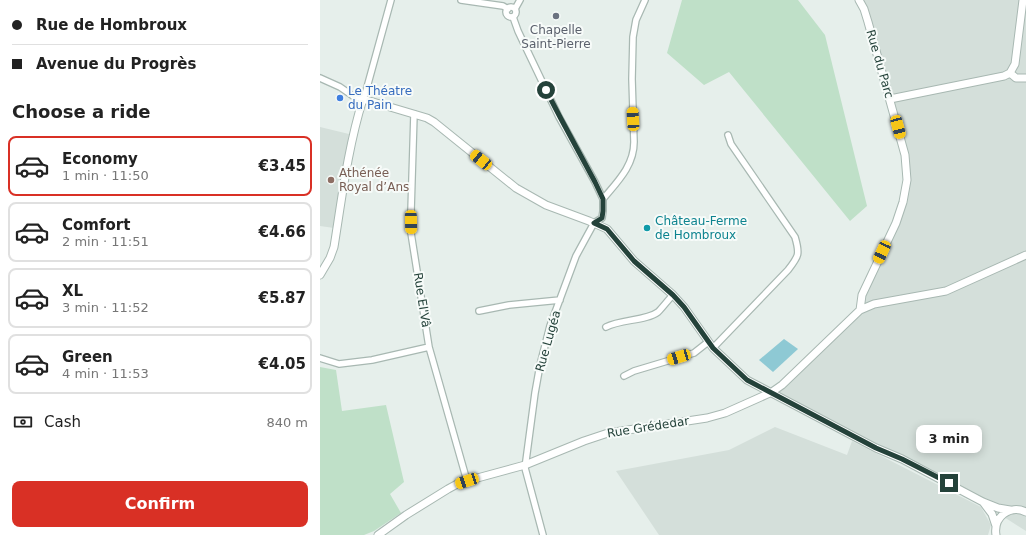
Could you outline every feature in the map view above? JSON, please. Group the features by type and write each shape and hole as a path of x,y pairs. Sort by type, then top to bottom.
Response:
{"street":[{"path":"320,275 330,258 334,247 351,145 391,0"},
{"path":"462,0 503,6 508,9 512,7 515,9"},
{"path":"513,17 516,15 515,9 520,0"},
{"path":"513,17 526,50 603,199 624,174 634,150 632,79 633,37 636,20 645,0"},
{"name":"Rue du Parc","path":"858,0 864,9 906,155 907,180 903,202 896,223 862,295 860,310"},
{"path":"890,98 1004,76 1010,73 1016,64 1023,0"},
{"path":"508,9 506,12 507,15 513,17"},
{"path":"1010,73 1016,78 1026,78"},
{"path":"320,78 340,87 353,96 427,118 516,188 546,204 607,229 634,261 673,295 684,307 713,348 747,380 983,502 998,508 1010,510 1016,509 1026,512"},
{"name":"Rue El'Vâ","path":"414,114 411,233 429,346 467,481"},
{"path":"713,348 788,270 796,260 799,249 795,237 731,144 728,135"},
{"name":"Rue Lugéa","path":"525,465 540,365 550,326 576,256 594,223 602,218 603,199"},
{"path":"860,310 874,304 946,291 1026,255"},
{"path":"606,327 613,323 650,316 658,312 673,295"},
{"path":"479,311 509,305 560,300"},
{"name":"Rue Grédedar","path":"378,535 406,515 459,483 525,465 608,433 707,418 725,413 772,392 782,385 860,310"},
{"path":"624,376 634,371 694,353 708,342"},
{"path":"320,358 339,364 372,360 429,346"},
{"path":"525,465 543,535"},
{"path":"983,502 992,514 996,526"},
{"path":"996,535 998,519 1010,510"}],"shaded area":[{"path":"862,0 1026,0 1026,531 938,475 863,442 775,392 851,322 874,276 905,207 909,170 905,141 868,8"},
{"name":"Athénée Royal d’Ans","path":"320,127 349,134 334,228 320,226"},
{"path":"775,427 847,455 852,441 981,507 991,525 988,535 659,535 616,471 729,450"}],"green space":[{"path":"682,0 798,0 825,35 867,206 850,221 729,72 704,85 667,53"},
{"path":"320,367 336,370 342,411 386,405 404,482 390,494 401,513 374,531 364,535 320,535"}],"water":[{"path":"784,339 798,349 773,372 759,360"}],"place":[{"name":"Chapelle Saint-Pierre","path":"556,16"},
{"name":"Le Théatre du Pain","path":"340,98"},
{"name":"Athénée Royal d’Ans","path":"331,180"},
{"name":"Château-Ferme de Hombroux","path":"647,228"}],"route":[{"path":"546,90 603,199 602,218 594,223 607,229 634,261 673,295 684,307 708,342 728,363 747,380 876,448 902,459 949,483"}]}
